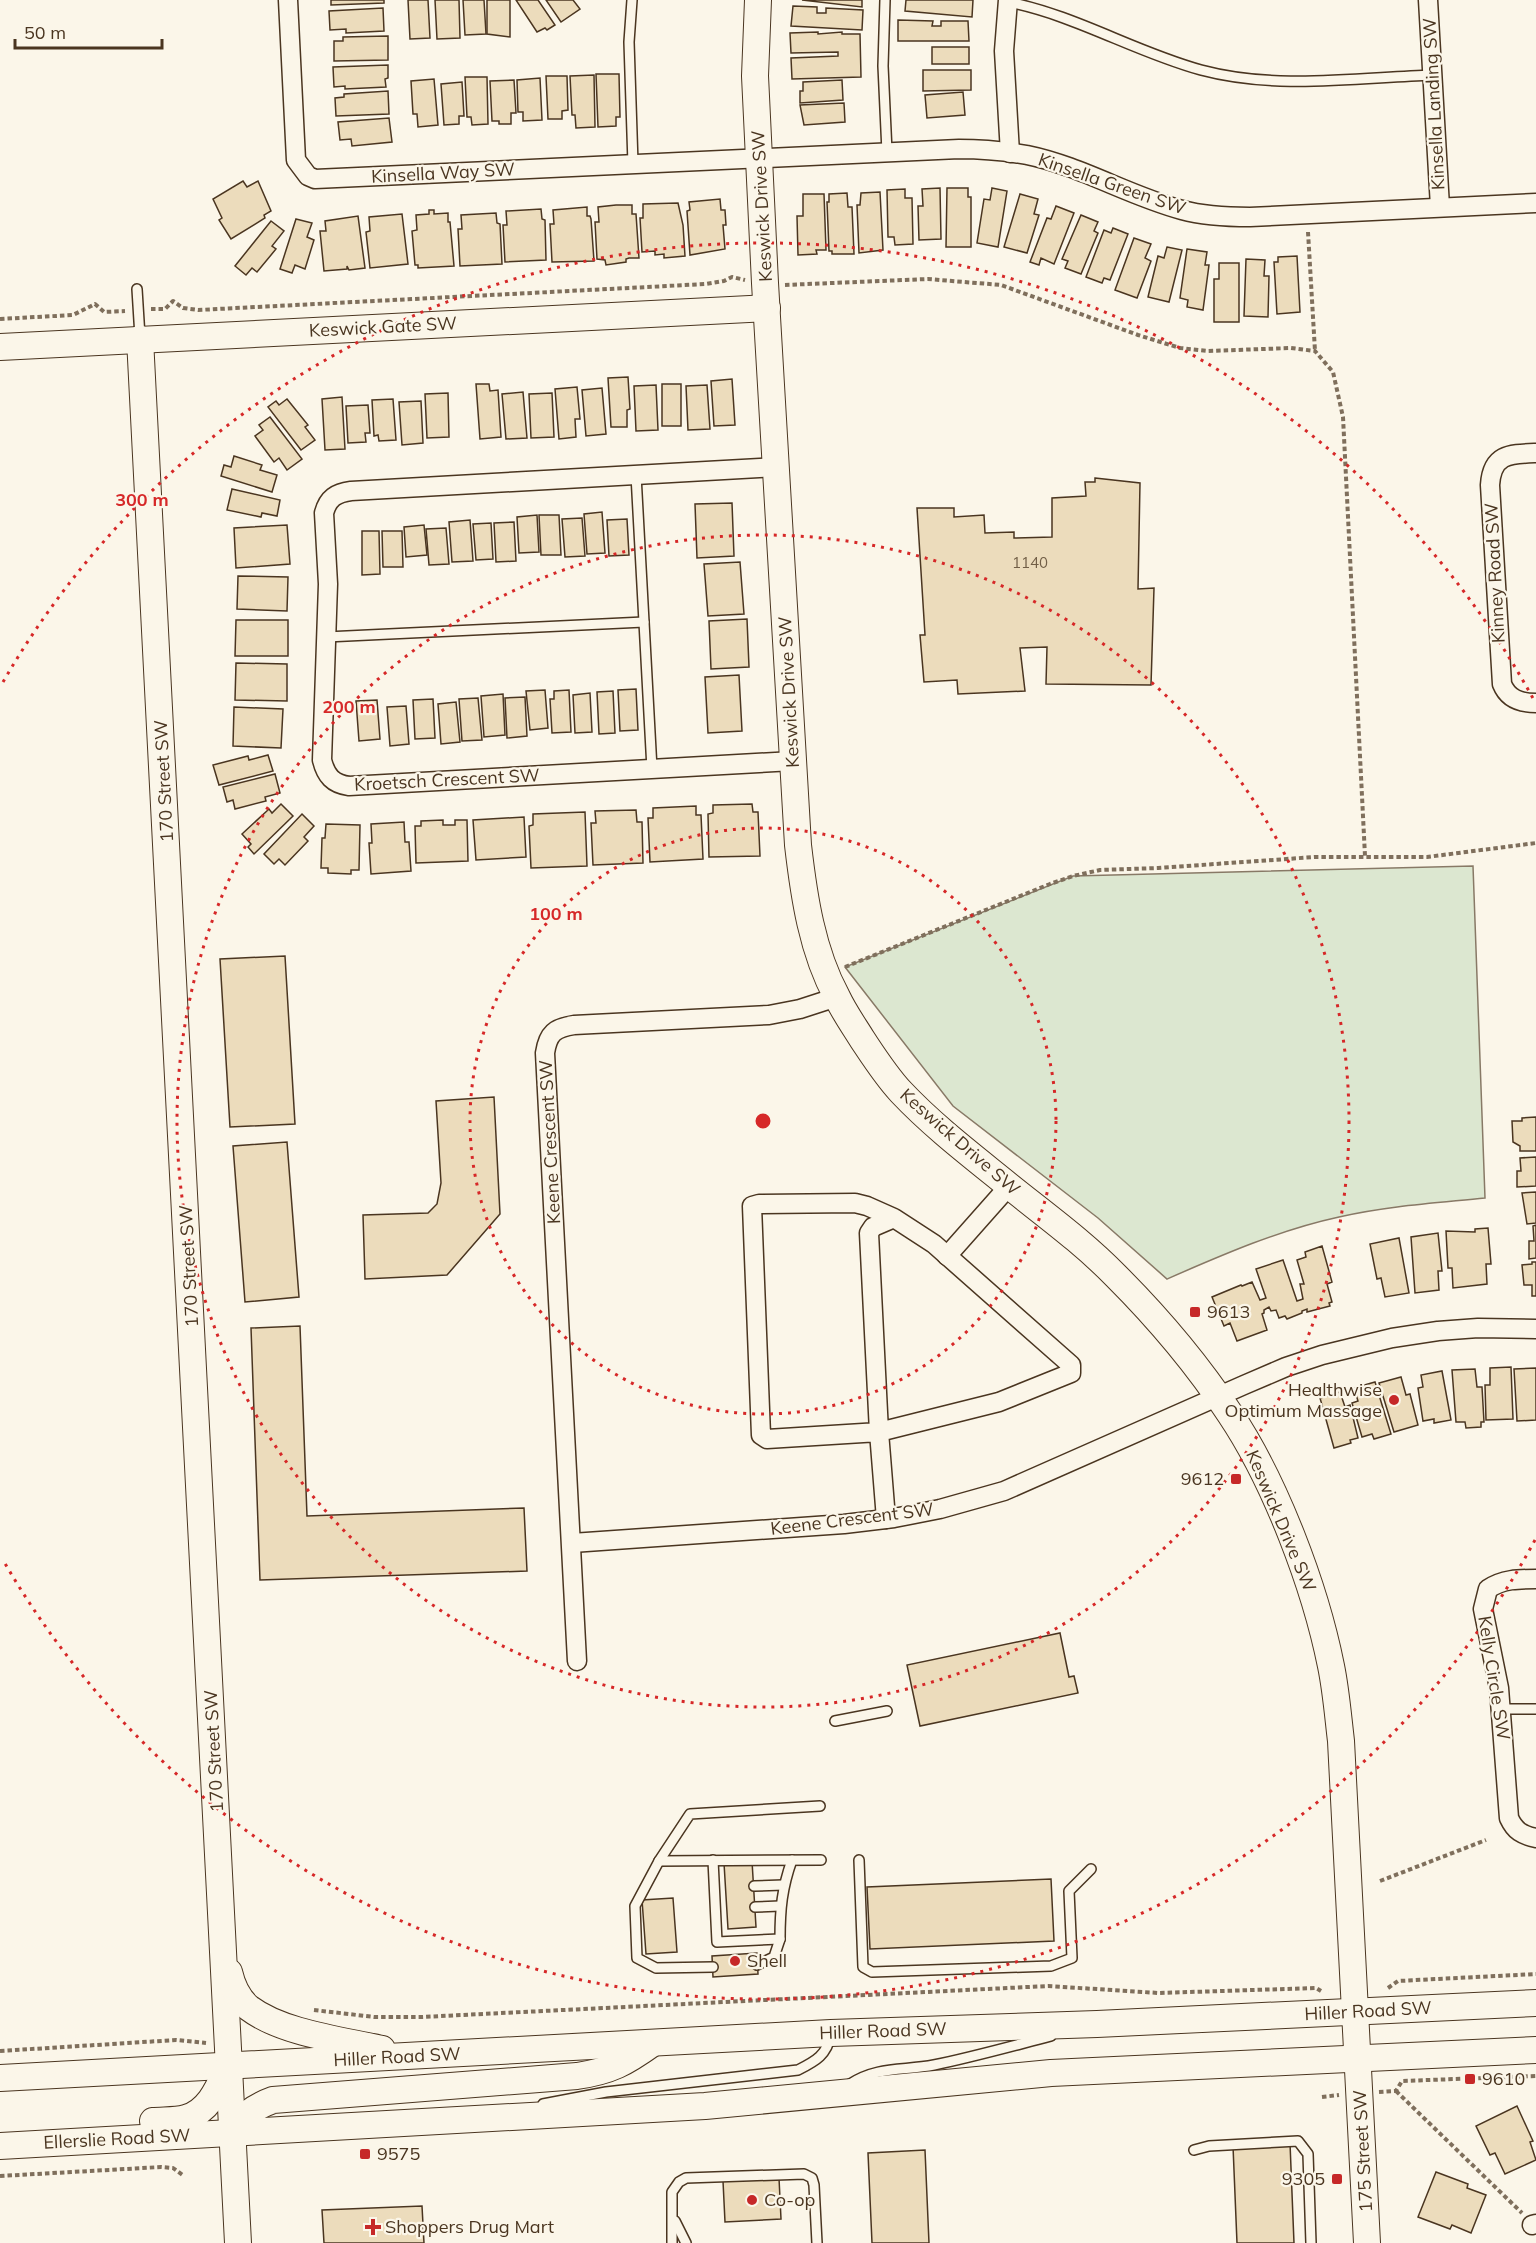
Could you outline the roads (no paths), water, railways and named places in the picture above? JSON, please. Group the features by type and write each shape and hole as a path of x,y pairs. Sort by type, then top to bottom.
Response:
{"main road":[{"name":"Keswick Drive SW","path":"758,0 755,53 776,467 793,761 802,879 811,927 826,973 837,997 876,1061 900,1091 930,1120 1058,1224 1113,1273 1182,1349 1218,1396 1252,1451 1286,1523 1315,1601 1331,1664 1341,1741 1358,2060"},
{"name":"Keswick Gate SW","path":"0,346 767,308"},
{"name":"170 Street SW","path":"140,339 225,1954 238,2243"},
{"path":"225,1954 235,1991 250,2008 280,2024 308,2033 415,2056"},
{"name":"Hiller Road SW","path":"229,2054 415,2056 831,2033 1097,2024 1536,2003"},
{"path":"652,2043 628,2061 613,2068 577,2076 273,2100 241,2119 234,2133 705,2106 1051,2073 1536,2050"},
{"path":"0,2078 229,2054 217,2091 204,2109 185,2118 0,2133"},
{"name":"175 Street SW","path":"1358,2060 1367,2243"},
{"name":"Ellerslie Road SW","path":"0,2146 234,2133"}],"street":[{"name":"Kinsella Way SW","path":"288,0 296,160 308,176 315,179 760,159"},
{"name":"Kinsella Landing SW","path":"1428,0 1440,207"},
{"path":"1008,1 1004,51 1010,153"},
{"name":"Kinsella Green SW","path":"760,159 958,149 1010,153 1058,164 1184,211 1231,217 1536,203"},
{"name":"Kinney Road SW","path":"1536,453 1504,457 1495,464 1490,485 1502,684 1505,691 1517,701 1536,703"},
{"name":"Kroetsch Crescent SW","path":"776,467 340,492 327,504 324,513 328,584 322,760 327,776 339,785 793,761"},
{"name":"Keene Crescent SW","path":"577,1661 544,1053 548,1037 553,1031 574,1026 783,1013 837,997"},
{"path":"947,1256 1009,1186"},
{"path":"855,1203 867,1206 894,1218 934,1244 947,1256 1071,1365 1071,1373 999,1402 879,1432 767,1439 761,1435 752,1206 855,1203"},
{"path":"886,1519 879,1432 869,1233 873,1227 894,1218"},
{"name":"Keene Crescent SW","path":"572,1542 844,1524 940,1509 1004,1491 1286,1367 1358,1345 1438,1331 1478,1328 1536,1329"},
{"name":"Kelly Circle SW","path":"1536,1580 1514,1579 1498,1582 1488,1589 1484,1599 1485,1622 1502,1709 1509,1818 1514,1828 1520,1833 1536,1838"}],"lane":[{"path":"632,0 628,42 633,164"},
{"path":"885,0 883,66 887,152"},
{"path":"1008,1 1034,7 1167,60 1203,71 1274,82 1432,75"},
{"name":"170 Street SW","path":"137,289 140,339"},
{"path":"636,475 652,769"},
{"path":"326,638 644,622"},
{"path":"1502,1709 1536,1709"},
{"path":"836,1721 887,1711"},
{"path":"713,1967 656,1968 637,1958 635,1906 659,1861 690,1814 820,1806"},
{"path":"713,1860 717,1942 780,1939"},
{"path":"758,1965 774,1958 780,1939 780,1906 783,1885 792,1860"},
{"path":"659,1861 820,1860"},
{"path":"859,1860 863,1967 872,1972 1051,1966 1072,1958 1069,1891 1091,1869"},
{"path":"754,1886 783,1885"},
{"path":"715,1888 726,1887"},
{"path":"755,1906 780,1906"},
{"path":"716,1909 727,1908"},
{"path":"839,2094 850,2084 878,2071 936,2064 1097,2024"},
{"path":"464,2120 606,2092 798,2070 822,2056 829,2047 831,2033"},
{"path":"1194,2150 1209,2146 1298,2141 1308,2154 1311,2243"},
{"path":"672,2243 674,2219 672,2192 679,2182 686,2178 804,2174 812,2178 814,2185 817,2243"},
{"path":"674,2219 686,2243"}],"place":[{"name":"9613","path":"1195,1312"},
{"name":"Healthwise Optimum Massage","path":"1394,1400"},
{"name":"9612","path":"1236,1479"},
{"name":"Shell","path":"735,1961"},
{"name":"9610","path":"1470,2079"},
{"name":"9575","path":"365,2154"},
{"name":"9305","path":"1337,2179"},
{"name":"Co-op","path":"752,2200"},
{"name":"Shoppers Drug Mart","path":"373,2227"}]}
